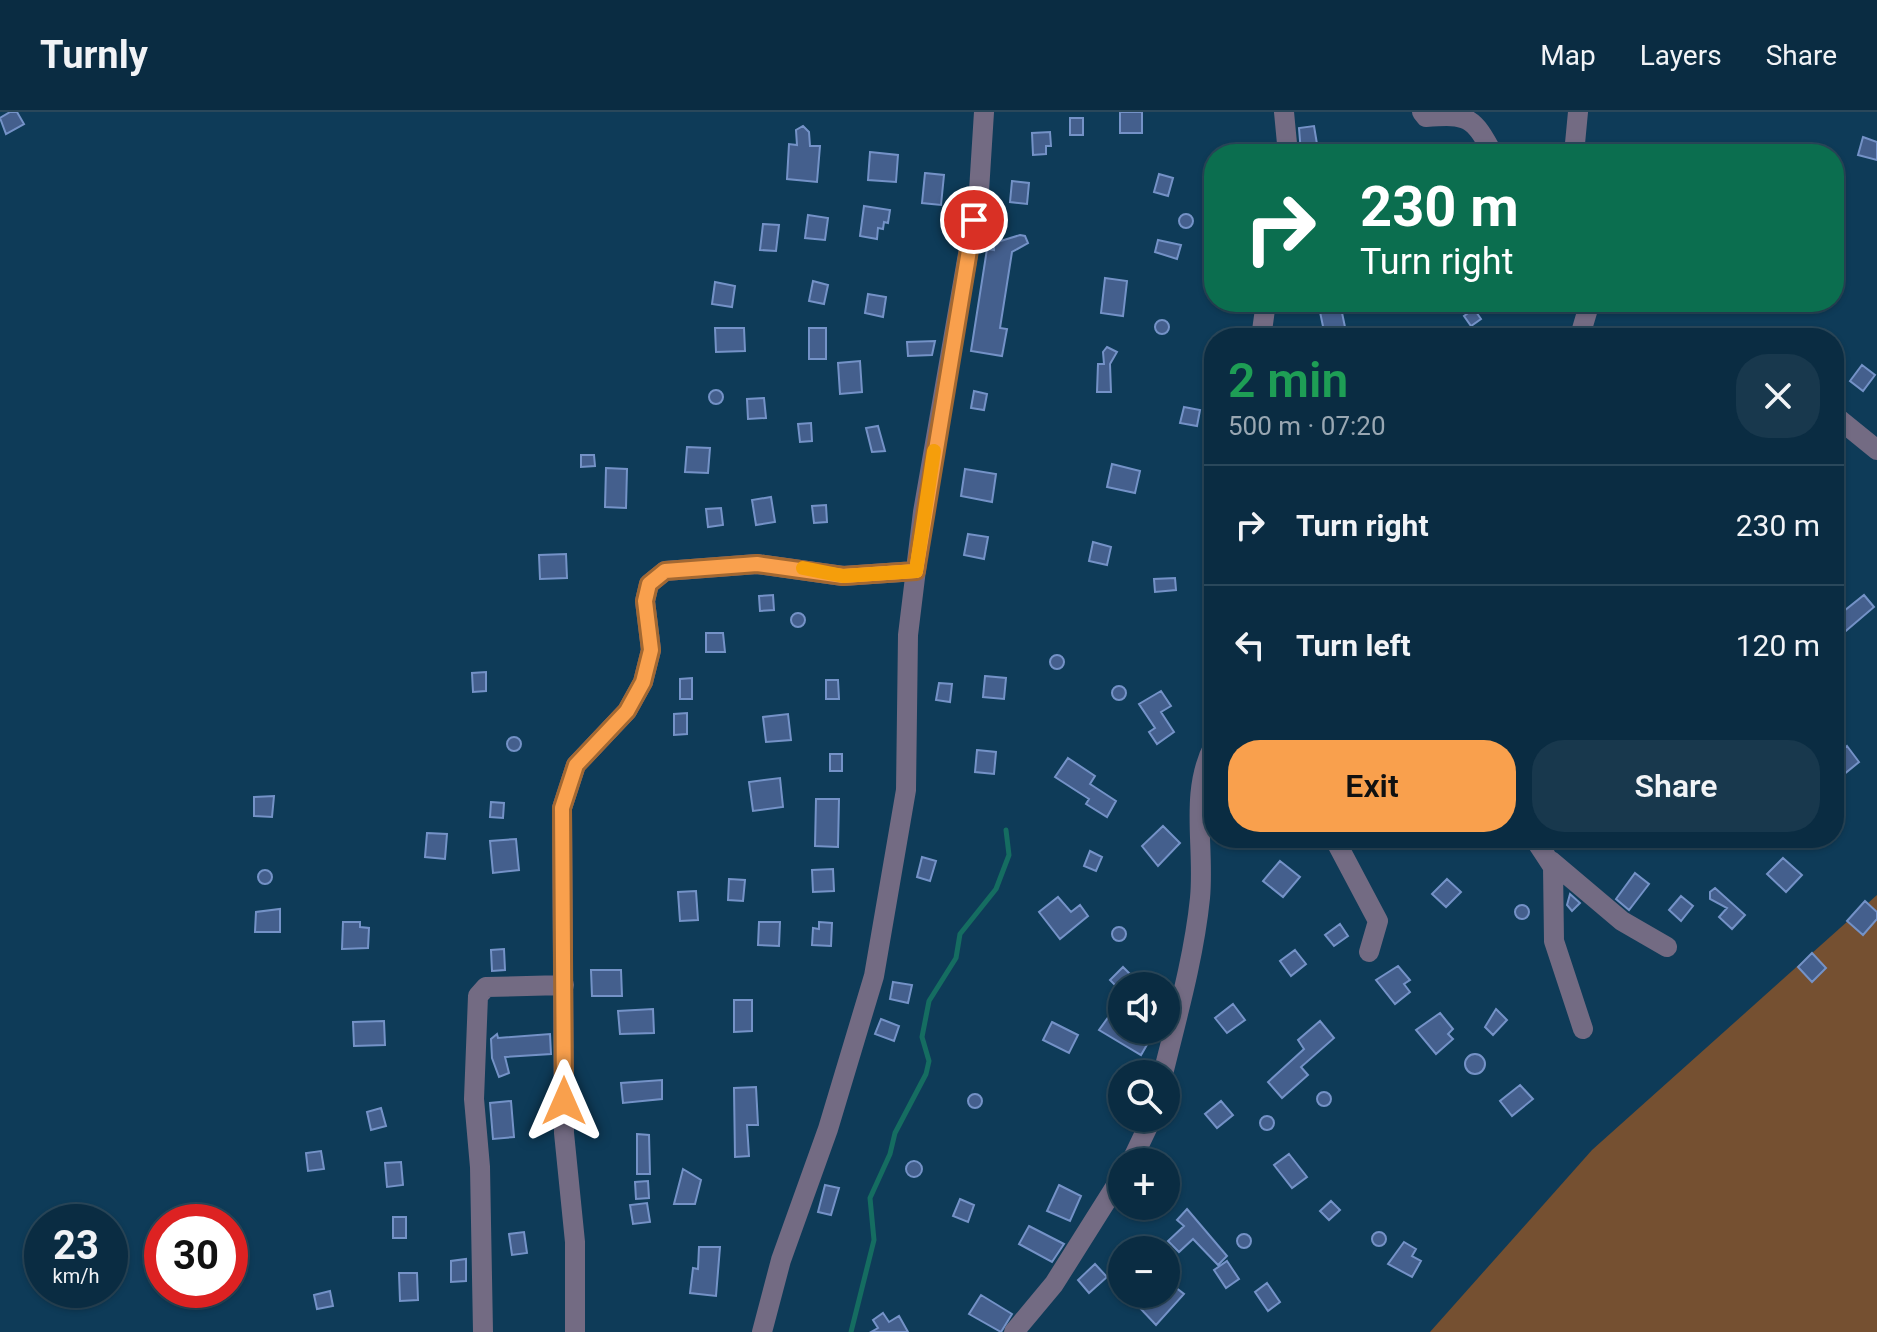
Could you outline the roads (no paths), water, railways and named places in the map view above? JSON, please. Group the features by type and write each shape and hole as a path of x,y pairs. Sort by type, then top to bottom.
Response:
{"street":[{"path":"762,1332 781,1260 828,1129 874,976 906,790 908,635 916,571 979,191 984,112"},
{"path":"1284,112 1287,144"},
{"path":"1422,112 1426,117 1461,115 1478,126 1488,144"},
{"path":"1575,144 1578,112"},
{"path":"1844,423 1877,450"},
{"path":"575,1332 575,1242 564,1133 562,808 576,765 627,711 643,682 651,650 645,601 649,584 665,571 685,567 757,564 843,576 916,571"},
{"path":"1167,1060 1181,1003 1200,898 1199,806 1204,770"},
{"path":"1339,848 1378,921 1369,952"},
{"path":"1541,848 1551,861 1622,921 1667,947"},
{"path":"1551,861 1554,941 1583,1029"},
{"path":"483,1332 480,1167 474,1099 478,996 486,987 564,985"},
{"path":"1014,1332 1054,1284 1108,1198"}],"waterway":[{"path":"851,1332 874,1240 870,1198 890,1154 895,1133 926,1074 929,1061 922,1037 929,1001 956,958 960,934 996,889 1009,855 1006,830"}]}
